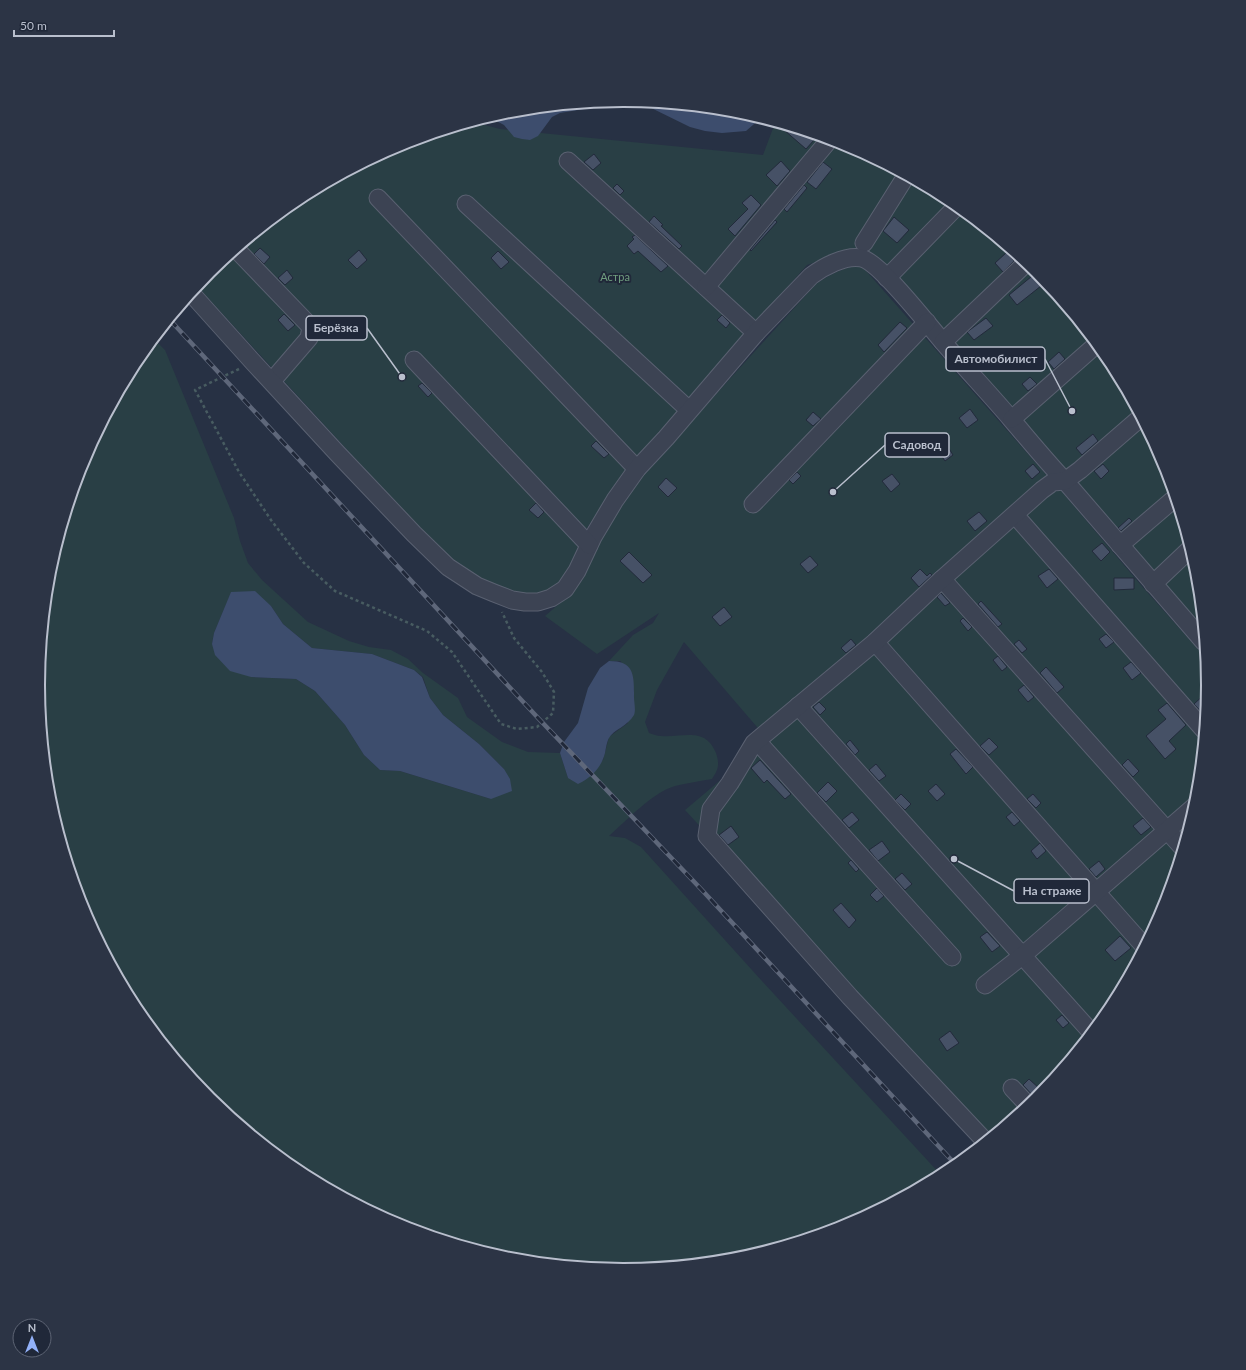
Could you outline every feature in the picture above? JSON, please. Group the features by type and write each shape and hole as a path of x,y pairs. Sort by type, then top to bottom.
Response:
{"street":[{"path":"706,287 826,144"},
{"path":"568,161 756,333"},
{"path":"864,243 904,180"},
{"path":"378,198 637,470"},
{"path":"466,204 690,410"},
{"path":"887,278 953,210"},
{"path":"239,253 311,327 310,338 272,382"},
{"path":"195,297 363,480 448,567 477,586 494,593 512,600 538,602 551,598 565,589 615,500 637,470 756,333 811,276 832,264 853,257 862,258 874,264 927,322 1153,584 1198,629"},
{"path":"943,342 1022,267"},
{"path":"753,504 927,322"},
{"path":"1012,419 1092,347"},
{"path":"414,360 589,545"},
{"path":"982,1138 850,997 707,836 712,809 757,741 875,642 942,579 1053,482 1064,481 1080,470 1137,421"},
{"path":"1120,546 1171,502"},
{"path":"1015,515 1200,725"},
{"path":"1153,584 1185,553"},
{"path":"942,579 1179,843"},
{"path":"875,642 1140,942"},
{"path":"798,706 1088,1029"},
{"path":"757,741 952,957"},
{"path":"985,985 1022,956 1095,891 1186,814"},
{"path":"1012,1088 1024,1101"}],"path":[{"path":"253,362 195,390 239,472 271,520 304,563 335,591 427,631 452,652 501,724 518,729 537,727 553,713 554,692 542,672 514,638 494,593"}],"green space":[{"name":"Астра","path":"483,125 500,129 763,155 773,127 844,151 912,184 948,207 889,267 859,247 807,265 630,467 584,532 562,585 523,600 449,561 201,290 242,250 271,226 334,184 367,167 402,151 437,138"},
{"path":"952,209 975,226 1004,250 1032,276 1082,333 1124,396 1157,464 1170,499 1185,553 1152,582 887,274"},
{"path":"860,264 1051,480 763,734 684,642 657,690 645,722 649,733 656,735 693,735 706,739 716,753 718,761 717,770 712,779 675,786 658,794 609,836 625,838 641,847 761,980 937,1170 912,1186 844,1219 773,1243 736,1252 698,1258 661,1262 623,1263 585,1262 548,1258 510,1252 473,1243 402,1219 334,1186 271,1144 242,1120 214,1094 164,1037 122,974 105,941 89,906 65,835 56,798 46,723 46,647 50,610 56,572 76,499 89,464 122,396 157,342 165,350 234,518 248,563 262,580 308,622 349,641 369,647 391,650 408,659 423,673 458,698 467,717 502,742 528,752 560,753 568,778 603,760 609,737 628,723 621,661 609,661 633,635 653,623 659,613 597,654 545,616 574,591 583,579 616,504 816,284 832,274","holes":["231,593 271,606 283,624 312,648 372,654 414,670 423,677 430,698 443,715 479,744 504,769 491,799 400,771 380,770 364,755 345,725 315,691 296,679 251,677 212,644 214,633"]},
{"path":"1057,486 1140,584 1200,652 1200,723 1190,798 1170,871 1157,906 1124,974 1082,1037 1032,1094 984,1136 685,810 767,741"},
{"path":"1187,560 1198,632 1157,586"}],"water":[{"path":"588,108 560,113 552,117 538,136 530,140 514,137 504,125 497,121 548,112"},
{"path":"651,108 698,112 756,123 746,131 722,133 690,127"},
{"path":"255,591 271,606 283,624 312,648 372,654 414,670 422,677 430,698 443,715 479,744 504,769 510,779 512,791 491,799 400,771 380,770 364,755 345,725 315,691 296,679 251,677 230,671 215,655 212,644 214,633 231,592"},
{"path":"609,661 624,664 631,671 634,683 635,713 628,722 611,735 601,763 595,772 578,784 568,778 560,753 564,742 578,723 588,688 600,668"}],"building":[{"path":"785,131 814,140 806,149"},
{"path":"594,154 601,163 593,170 584,162"},
{"path":"781,161 790,171 777,186 766,175"},
{"path":"823,162 832,169 816,189 807,182"},
{"path":"617,184 624,191 620,195 613,188"},
{"path":"804,185 807,188 787,212 784,209"},
{"path":"751,195 761,205 735,236 728,229 748,209 742,203"},
{"path":"654,216 663,225 661,226 682,246 679,249 649,222"},
{"path":"894,217 909,230 897,243 883,231"},
{"path":"775,220 777,222 751,251 750,250"},
{"path":"635,235 668,266 661,272 638,251 634,254 627,246 634,239 632,237"},
{"path":"260,248 270,257 264,264 254,254"},
{"path":"359,250 367,260 357,269 348,260"},
{"path":"498,251 509,262 501,269 491,258"},
{"path":"1006,253 1014,261 1003,272 995,263"},
{"path":"287,270 293,278 285,285 278,278"},
{"path":"1032,276 1041,286 1017,305 1009,295"},
{"path":"284,314 295,325 288,331 278,320"},
{"path":"722,315 730,323 726,328 717,320"},
{"path":"986,318 993,326 974,340 967,332"},
{"path":"900,322 907,328 884,352 878,345"},
{"path":"1059,352 1065,359 1054,369 1048,362"},
{"path":"1030,377 1037,384 1028,391 1022,384"},
{"path":"422,383 432,393 428,397 418,386"},
{"path":"970,409 978,420 967,428 959,418"},
{"path":"813,412 821,419 813,426 806,420"},
{"path":"1093,434 1098,441 1082,455 1076,448"},
{"path":"943,439 953,455 945,461 934,445"},
{"path":"596,441 609,454 604,458 591,446"},
{"path":"1033,464 1040,472 1032,479 1025,471"},
{"path":"1103,464 1109,471 1101,479 1094,471"},
{"path":"797,472 801,476 793,484 789,480"},
{"path":"892,474 900,484 891,492 882,481"},
{"path":"666,478 677,488 668,497 658,487"},
{"path":"536,503 544,512 538,518 529,510"},
{"path":"979,512 987,521 975,531 967,521"},
{"path":"1129,518 1132,521 1121,531 1118,528"},
{"path":"1102,543 1110,552 1101,561 1092,551"},
{"path":"629,552 652,575 643,583 620,561"},
{"path":"810,556 818,565 808,573 800,564"},
{"path":"920,569 927,576 930,573 932,575 919,587 911,578"},
{"path":"1049,569 1058,579 1047,588 1038,576"},
{"path":"1114,578 1134,578 1134,589 1114,590"},
{"path":"941,593 950,603 945,606 937,597"},
{"path":"981,601 1002,624 998,627 978,604"},
{"path":"724,607 732,617 720,626 712,617"},
{"path":"963,618 972,627 968,631 960,621"},
{"path":"1106,634 1114,642 1106,648 1099,639"},
{"path":"851,639 856,645 846,653 841,648"},
{"path":"1019,640 1027,649 1022,653 1014,644"},
{"path":"998,656 1007,667 1002,671 993,660"},
{"path":"1131,662 1141,673 1132,680 1123,668"},
{"path":"1046,667 1064,687 1057,693 1040,673"},
{"path":"1024,685 1034,697 1028,702 1018,690"},
{"path":"1201,698 1200,711 1194,704"},
{"path":"819,702 826,709 820,715 813,707"},
{"path":"1167,703 1186,725 1169,741 1176,749 1165,759 1146,736 1166,719 1158,710"},
{"path":"989,738 998,747 989,755 980,746"},
{"path":"850,740 859,751 855,755 846,744"},
{"path":"956,749 973,767 966,774 950,754"},
{"path":"1128,759 1139,771 1133,777 1122,765"},
{"path":"760,760 791,794 785,799 767,780 764,783 751,768"},
{"path":"876,764 886,776 879,781 869,770"},
{"path":"828,782 837,791 826,802 817,793"},
{"path":"936,784 945,794 937,801 928,791"},
{"path":"901,794 911,804 905,810 895,800"},
{"path":"1033,794 1041,803 1036,808 1027,799"},
{"path":"852,812 859,820 849,828 842,820"},
{"path":"1012,812 1020,821 1014,826 1006,817"},
{"path":"1143,818 1151,827 1141,835 1133,826"},
{"path":"731,826 739,837 728,845 719,835"},
{"path":"882,841 890,852 878,861 869,850"},
{"path":"1040,843 1046,851 1037,859 1031,851"},
{"path":"851,860 859,869 856,872 848,863"},
{"path":"1099,861 1105,869 1096,877 1089,869"},
{"path":"902,873 912,884 905,890 895,879"},
{"path":"877,888 884,896 877,902 870,895"},
{"path":"841,903 856,920 849,928 833,910"},
{"path":"987,932 1000,946 992,952 980,937"},
{"path":"1120,936 1131,948 1115,961 1105,950"},
{"path":"1062,1015 1069,1023 1063,1028 1056,1020"},
{"path":"950,1031 959,1043 947,1051 939,1039"},
{"path":"1029,1079 1038,1087 1032,1094 1023,1085"}],"railway":[{"path":"173,323 539,719 701,889 952,1160"}],"place":[{"name":"Берёзка","path":"402,377"},
{"name":"Автомобилист","path":"1072,411"},
{"name":"Садовод","path":"833,492"},
{"name":"На страже","path":"954,859"}]}
